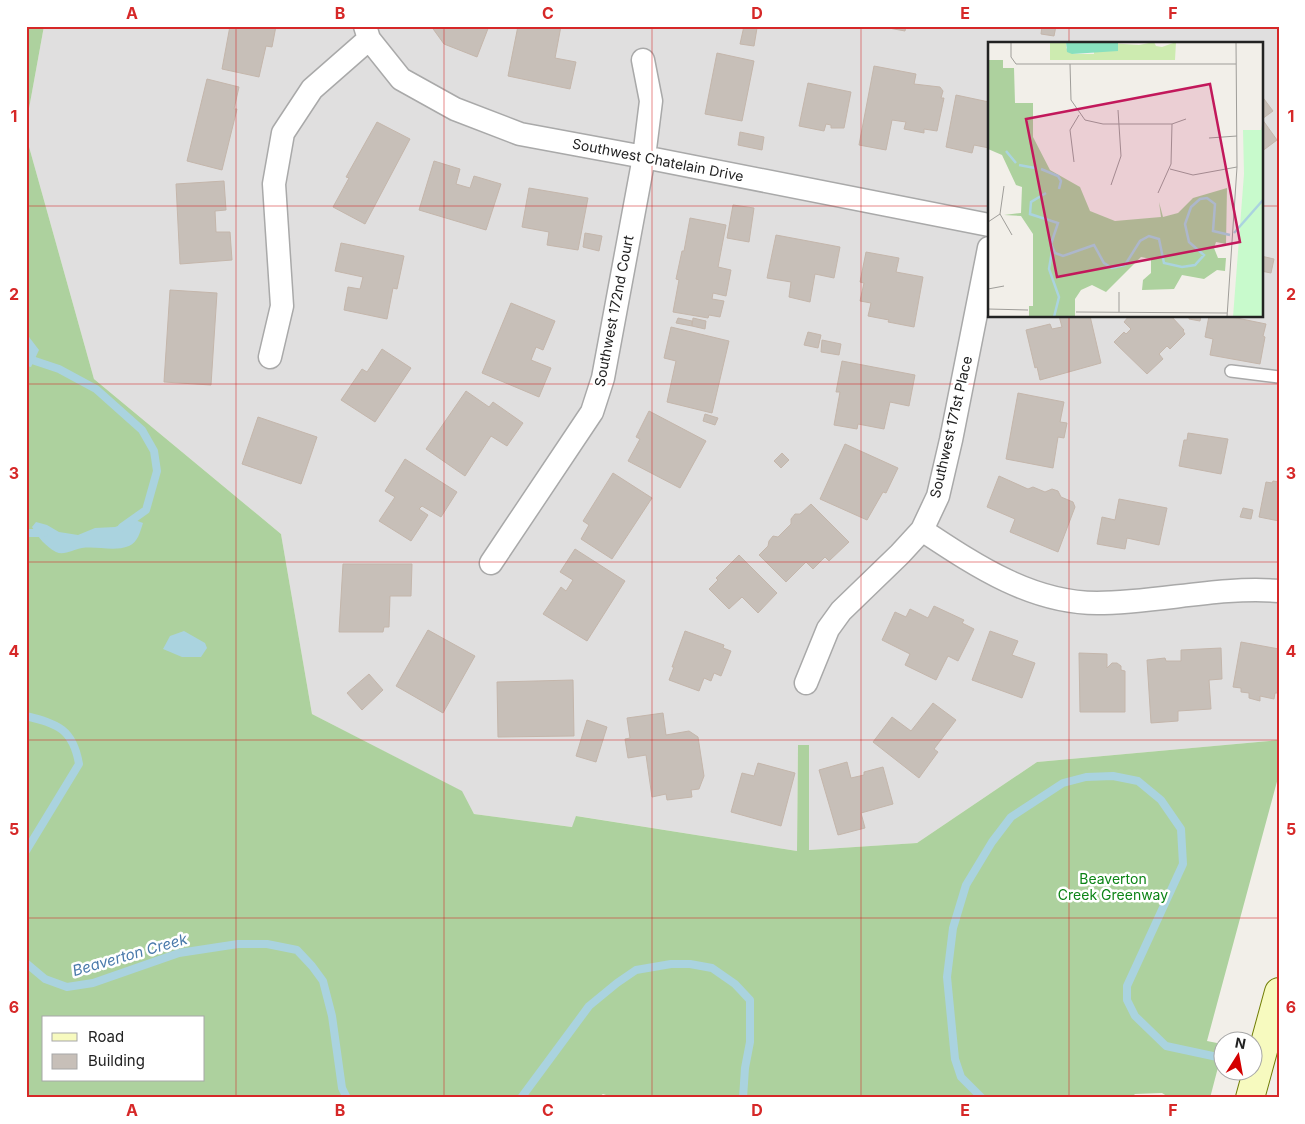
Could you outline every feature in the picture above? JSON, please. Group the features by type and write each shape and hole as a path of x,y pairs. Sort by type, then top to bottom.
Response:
{"main road":[{"path":"1250,1098 1279,992"}],"street":[{"name":"Southwest Chatelain Drive","path":"367,33 401,78 454,109 520,134 988,225"},
{"path":"270,357 282,306 274,184 283,133 312,89 367,33"},
{"name":"Southwest 172nd Court","path":"491,563 592,412 603,378 644,157 651,101 643,60"},
{"name":"Southwest 171st Place","path":"806,683 828,629 841,612 922,530 938,496 988,253"},
{"path":"922,530 976,565 1013,584 1038,594 1067,600 1097,603 1241,591 1279,591"}],"lane":[{"path":"1230,371 1279,377"}],"shaded area":[{"path":"44,26 1279,26 1279,740 1037,762 917,843 809,850 809,745 798,745 797,851 577,816 573,827 474,814 461,791 312,714 281,534 94,379 26,136 26,125"}],"green space":[{"path":"26,26 44,26 26,125"},
{"name":"Beaverton Creek Greenway","path":"26,136 94,379 281,534 312,714 462,791 474,814 572,827 576,816 797,851 798,745 809,745 809,850 917,843 1037,762 1279,740 1279,774 1207,1041 1212,1042 1212,1082 1214,1082 1210,1098 1170,1098 1162,1093 1135,1094 1131,1098 615,1098 603,1094 597,1098 26,1098"}],"water":[{"path":"26,333 39,350 31,367 26,366"},
{"path":"135,520 143,523 137,539 129,546 118,549 82,548 62,553 56,552 49,547 32,527 36,522 47,525 59,532 78,535 95,528 115,527"},
{"path":"184,631 205,643 207,648 201,657 182,657 163,649 170,636"}],"building":[{"path":"230,26 276,26 272,47 266,46 259,77 222,69"},
{"path":"431,26 489,26 477,57 444,44"},
{"path":"518,26 561,26 555,58 576,62 570,89 508,76"},
{"path":"744,26 757,28 754,46 740,44"},
{"path":"878,26 906,26 905,31"},
{"path":"1042,26 1056,26 1054,36 1041,34"},
{"path":"717,53 754,61 742,121 705,114"},
{"path":"874,66 916,74 914,84 940,87 943,91 941,98 944,98 937,131 924,129 924,133 904,129 906,122 892,120 886,150 859,145"},
{"path":"207,79 239,87 234,109 237,109 222,170 187,161"},
{"path":"808,83 851,92 844,128 831,128 831,125 826,124 824,131 799,126"},
{"path":"956,95 988,102 988,148 974,145 972,153 946,147"},
{"path":"1262,96 1273,111 1262,119"},
{"path":"1262,119 1277,140 1262,151"},
{"path":"377,122 410,139 365,224 333,207 349,178 346,177"},
{"path":"740,132 764,137 762,150 738,145"},
{"path":"434,161 460,169 456,184 470,188 474,176 501,184 486,230 419,210"},
{"path":"224,181 226,210 215,211 216,232 230,232 232,260 180,264 176,184"},
{"path":"529,188 588,198 578,250 547,245 549,232 522,227"},
{"path":"733,205 754,208 749,242 727,238"},
{"path":"690,218 726,225 718,267 731,270 726,296 713,293 712,299 724,301 720,317 709,315 708,318 673,312 679,280 676,279 682,251 684,251"},
{"path":"585,233 602,236 599,251 583,247"},
{"path":"776,235 840,247 834,278 815,274 810,302 789,297 791,282 767,278"},
{"path":"341,243 404,256 397,289 393,288 387,319 344,310 348,287 360,289 363,277 335,271"},
{"path":"866,252 899,258 896,272 923,277 914,327 868,316 871,303 860,301 864,283 860,282"},
{"path":"1262,256 1274,259 1271,273 1262,271"},
{"path":"170,290 217,293 211,385 164,382"},
{"path":"511,303 555,321 543,350 536,347 531,360 551,368 539,397 482,373"},
{"path":"678,318 692,321 692,326 676,323"},
{"path":"693,318 706,321 705,329 692,326"},
{"path":"1060,318 1090,318 1101,363 1040,380 1037,367 1035,368 1026,330 1050,324 1052,329 1062,327"},
{"path":"1127,318 1173,318 1184,330 1185,334 1170,349 1167,346 1159,354 1163,359 1147,374 1114,342 1124,332 1126,334 1131,329 1124,322"},
{"path":"1189,318 1201,318 1200,321"},
{"path":"1209,318 1237,318 1266,324 1260,364 1210,355 1213,339 1205,337"},
{"path":"671,327 729,341 712,413 667,402 676,361 664,358"},
{"path":"808,332 821,335 818,348 804,345"},
{"path":"822,340 841,344 839,355 821,352"},
{"path":"382,349 411,368 375,422 341,400 362,369 367,372"},
{"path":"842,361 915,375 909,406 890,402 884,429 858,424 857,429 834,425 840,392 836,392"},
{"path":"466,391 489,407 493,402 523,423 507,446 491,436 465,476 426,449"},
{"path":"1018,393 1064,402 1060,422 1067,423 1064,438 1058,437 1053,468 1006,459"},
{"path":"649,411 706,441 680,488 628,461 640,439 636,437"},
{"path":"705,414 718,418 715,425 703,421"},
{"path":"258,417 317,437 301,484 242,464"},
{"path":"1188,433 1228,439 1221,474 1179,466 1184,440 1187,440"},
{"path":"845,444 898,468 886,493 883,492 867,520 820,499"},
{"path":"782,453 789,460 781,468 774,461"},
{"path":"405,459 457,492 441,517 422,506 419,509 428,515 411,541 379,521 395,497 385,491"},
{"path":"613,473 652,498 612,559 581,539 589,525 583,521"},
{"path":"999,476 1028,489 1033,487 1045,492 1052,489 1058,491 1061,497 1073,502 1075,507 1058,552 1010,532 1015,519 987,507"},
{"path":"1273,481 1279,482 1279,521 1259,517 1266,482 1272,483"},
{"path":"1119,499 1167,508 1159,545 1127,538 1125,549 1097,544 1102,517 1115,520"},
{"path":"811,504 849,542 829,561 825,557 813,569 806,562 786,582 759,555 768,546 773,536 778,537 791,524 791,519 795,514 800,514"},
{"path":"1243,508 1253,510 1251,519 1240,517"},
{"path":"575,549 625,581 587,641 543,614 561,587 566,591 573,580 560,572"},
{"path":"739,555 777,593 758,613 742,597 729,609 709,589 718,580 716,578"},
{"path":"343,564 412,564 411,596 390,596 389,627 384,627 383,632 339,632"},
{"path":"934,606 964,620 962,623 974,629 958,661 948,656 936,680 905,665 910,654 882,640 895,612 906,617 910,609 928,618"},
{"path":"428,630 475,656 443,713 396,686"},
{"path":"685,631 724,645 723,648 731,651 721,676 714,673 711,681 704,678 699,691 669,680"},
{"path":"990,631 1018,641 1012,655 1035,663 1022,698 972,680"},
{"path":"1241,642 1279,649 1279,693 1275,693 1274,699 1260,696 1260,701 1249,698 1249,693 1241,692 1241,688 1233,687"},
{"path":"1221,648 1222,679 1209,680 1211,709 1178,711 1178,721 1151,723 1147,660 1165,658 1166,661 1181,661 1181,650"},
{"path":"1079,653 1107,654 1107,668 1112,663 1117,663 1121,666 1121,670 1125,671 1125,712 1080,712"},
{"path":"369,674 383,690 362,710 347,693"},
{"path":"573,680 574,736 498,737 497,682"},
{"path":"933,703 956,720 934,749 938,752 919,778 873,742 892,717 911,731"},
{"path":"663,713 666,735 689,731 698,737 704,776 699,789 691,790 692,797 667,800 666,794 652,797 646,755 628,758 625,739 630,738 627,718"},
{"path":"587,720 607,727 596,762 576,756"},
{"path":"847,762 851,778 883,767 893,804 861,813 865,828 838,835 819,770"},
{"path":"758,763 795,773 781,826 731,812 742,773 754,776"}],"waterway":[{"name":"Beaverton Creek","path":"26,358 59,369 96,389 142,430 154,451 157,471 146,510 122,527"},
{"name":"Beaverton Creek","path":"26,533 44,533"},
{"name":"Beaverton Creek","path":"26,716 55,725 62,730 73,743 79,764 26,851"},
{"name":"Beaverton Creek","path":"982,1098 961,1077 955,1059 947,977 953,928 966,885 992,842 1011,817 1063,783 1086,777 1113,776 1138,781 1161,800 1181,829 1183,864 1127,986 1127,1000 1135,1016 1166,1046 1212,1056"},
{"name":"Beaverton Creek","path":"26,963 45,979 67,987 93,983 179,953 238,944 267,944 297,950 323,981 332,1016 342,1088 347,1098"},
{"name":"Beaverton Creek","path":"521,1098 589,1006 636,970 671,964 690,964 712,968 735,984 750,1000 750,1042 745,1068 743,1098"}]}
